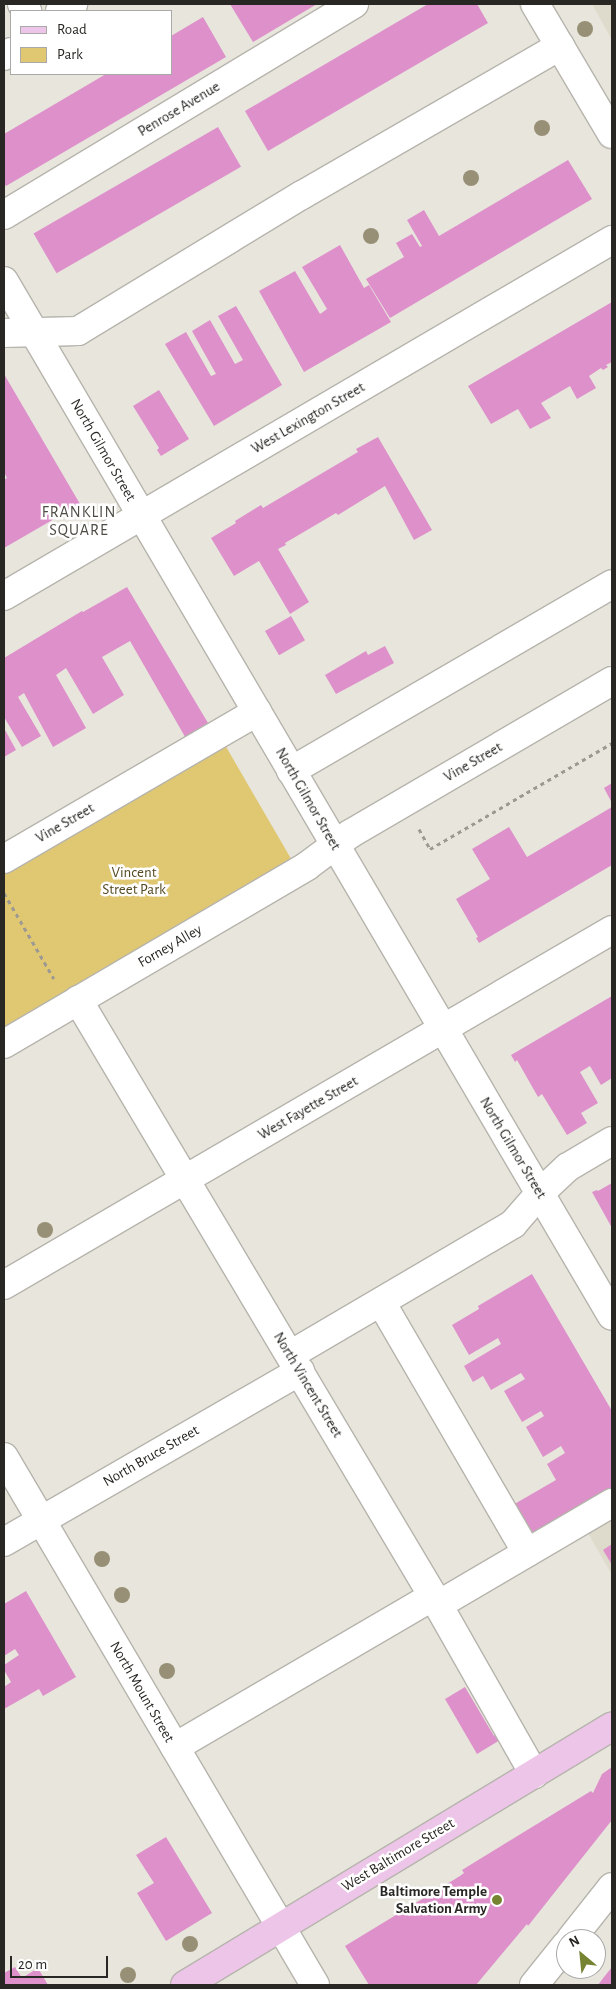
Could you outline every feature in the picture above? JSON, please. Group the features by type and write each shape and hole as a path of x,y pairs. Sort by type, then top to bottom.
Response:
{"main road":[{"name":"West Baltimore Street","path":"185,1985 612,1726"}],"street":[{"name":"Penrose Avenue","path":"4,215 354,4"},
{"path":"535,4 612,134"},
{"path":"4,333 78,331 302,195 560,46"},
{"name":"West Lexington Street","path":"4,596 612,240"},
{"name":"North Gilmor Street","path":"4,281 612,1316"},
{"path":"291,771 612,584"},
{"name":"Vine Street","path":"335,846 350,834 612,681"},
{"name":"Vine Street","path":"4,858 257,712"},
{"name":"Forney Alley","path":"4,1044 307,866 335,846"},
{"name":"West Fayette Street","path":"4,1285 612,930"},
{"name":"North Vincent Street","path":"74,1002 186,1178 436,1601 534,1774"},
{"name":"North Bruce Street","path":"4,1542 295,1363 380,1302 513,1224 540,1193 568,1167 612,1141"},
{"path":"380,1302 527,1553"},
{"name":"North Mount Street","path":"4,1457 315,1985"},
{"path":"175,1747 436,1601 527,1553 612,1503"},
{"path":"579,1929 611,1890"},
{"path":"534,1985 556,1958"}],"path":[{"path":"414,821 430,849 612,743"},
{"path":"4,893 74,1002"}],"shaded area":[{"path":"592,4 612,4 612,40"},
{"path":"612,1507 612,1575 585,1528"}],"green space":[{"name":"Vincent Street Park","path":"225,745 297,869 4,1039 4,873"}],"building":[{"path":"230,4 317,4 253,42"},
{"path":"428,4 477,4 488,23 268,151 245,111"},
{"path":"203,17 226,57 6,186 4,183 4,134 104,75 172,75 172,35"},
{"path":"218,127 241,167 57,273 34,234"},
{"path":"568,160 592,199 390,318 366,279 404,257 396,243 412,234 420,247 422,246 407,220 424,210 439,236"},
{"path":"340,245 364,288 369,285 391,322 304,372 259,291 295,271 320,314 327,309 302,267"},
{"path":"612,302 612,362 606,365 608,367 603,370 601,368 589,376 596,388 577,399 570,386 541,403 551,418 530,429 518,409 491,424 468,386"},
{"path":"236,306 282,385 214,426 165,344 186,332 211,376 216,374 192,331 210,320 235,364 243,360 218,316"},
{"path":"4,374 80,504 4,548 4,480 7,478 4,472"},
{"path":"159,390 189,439 161,456 157,450 159,448 133,406"},
{"path":"378,437 432,530 414,540 385,486 338,515 336,513 285,543 286,545 278,549 309,602 290,614 259,561 234,576 211,538 261,505 263,508 358,452 356,449"},
{"path":"127,587 211,728 188,742 130,641 102,657 124,695 93,714 66,668 56,675 86,728 53,747 24,693 18,697 41,736 22,747 4,717 4,658 82,611"},
{"path":"291,616 305,640 279,655 265,631"},
{"path":"385,646 394,663 336,694 325,675 366,651 368,655"},
{"path":"4,728 16,750 4,757"},
{"path":"612,783 612,803 604,788"},
{"path":"612,807 612,865 479,943 476,938 478,937 456,899 490,879 472,849 509,827 527,857"},
{"path":"612,996 612,1078 601,1085 590,1066 580,1072 598,1103 581,1113 587,1123 567,1135 542,1094 538,1097 517,1060 515,1062 511,1055"},
{"path":"612,1183 612,1228 592,1192 598,1191"},
{"path":"532,1274 612,1411 612,1494 532,1542 511,1506 556,1480 547,1464 565,1453 561,1446 543,1457 526,1427 544,1416 541,1411 522,1422 504,1391 525,1379 521,1373 491,1390 483,1376 473,1382 464,1366 501,1344 498,1338 469,1355 452,1325 479,1309 478,1306"},
{"path":"612,1544 612,1565 603,1550"},
{"path":"26,1591 76,1677 43,1696 39,1689 4,1709 4,1687 11,1682 4,1670 4,1665 19,1655 15,1649 4,1656 4,1604"},
{"path":"465,1687 494,1736 496,1734 500,1740 477,1754 445,1699"},
{"path":"612,1767 612,1820 528,1926 527,1924 476,1985 369,1985 345,1946 460,1876 464,1873 462,1870 591,1791 593,1793 602,1774"},
{"path":"166,1837 212,1913 166,1941 137,1893 154,1883 136,1855"},
{"path":"15,1967 22,1978 38,1968 48,1985 4,1985 4,1973"},
{"path":"612,1967 612,1985 598,1985 602,1979 606,1979 606,1974"}],"place":[{"name":"Baltimore Temple Salvation Army","path":"497,1900"}],"district":[{"name":"FRANKLIN SQUARE","path":"79,521"}]}
